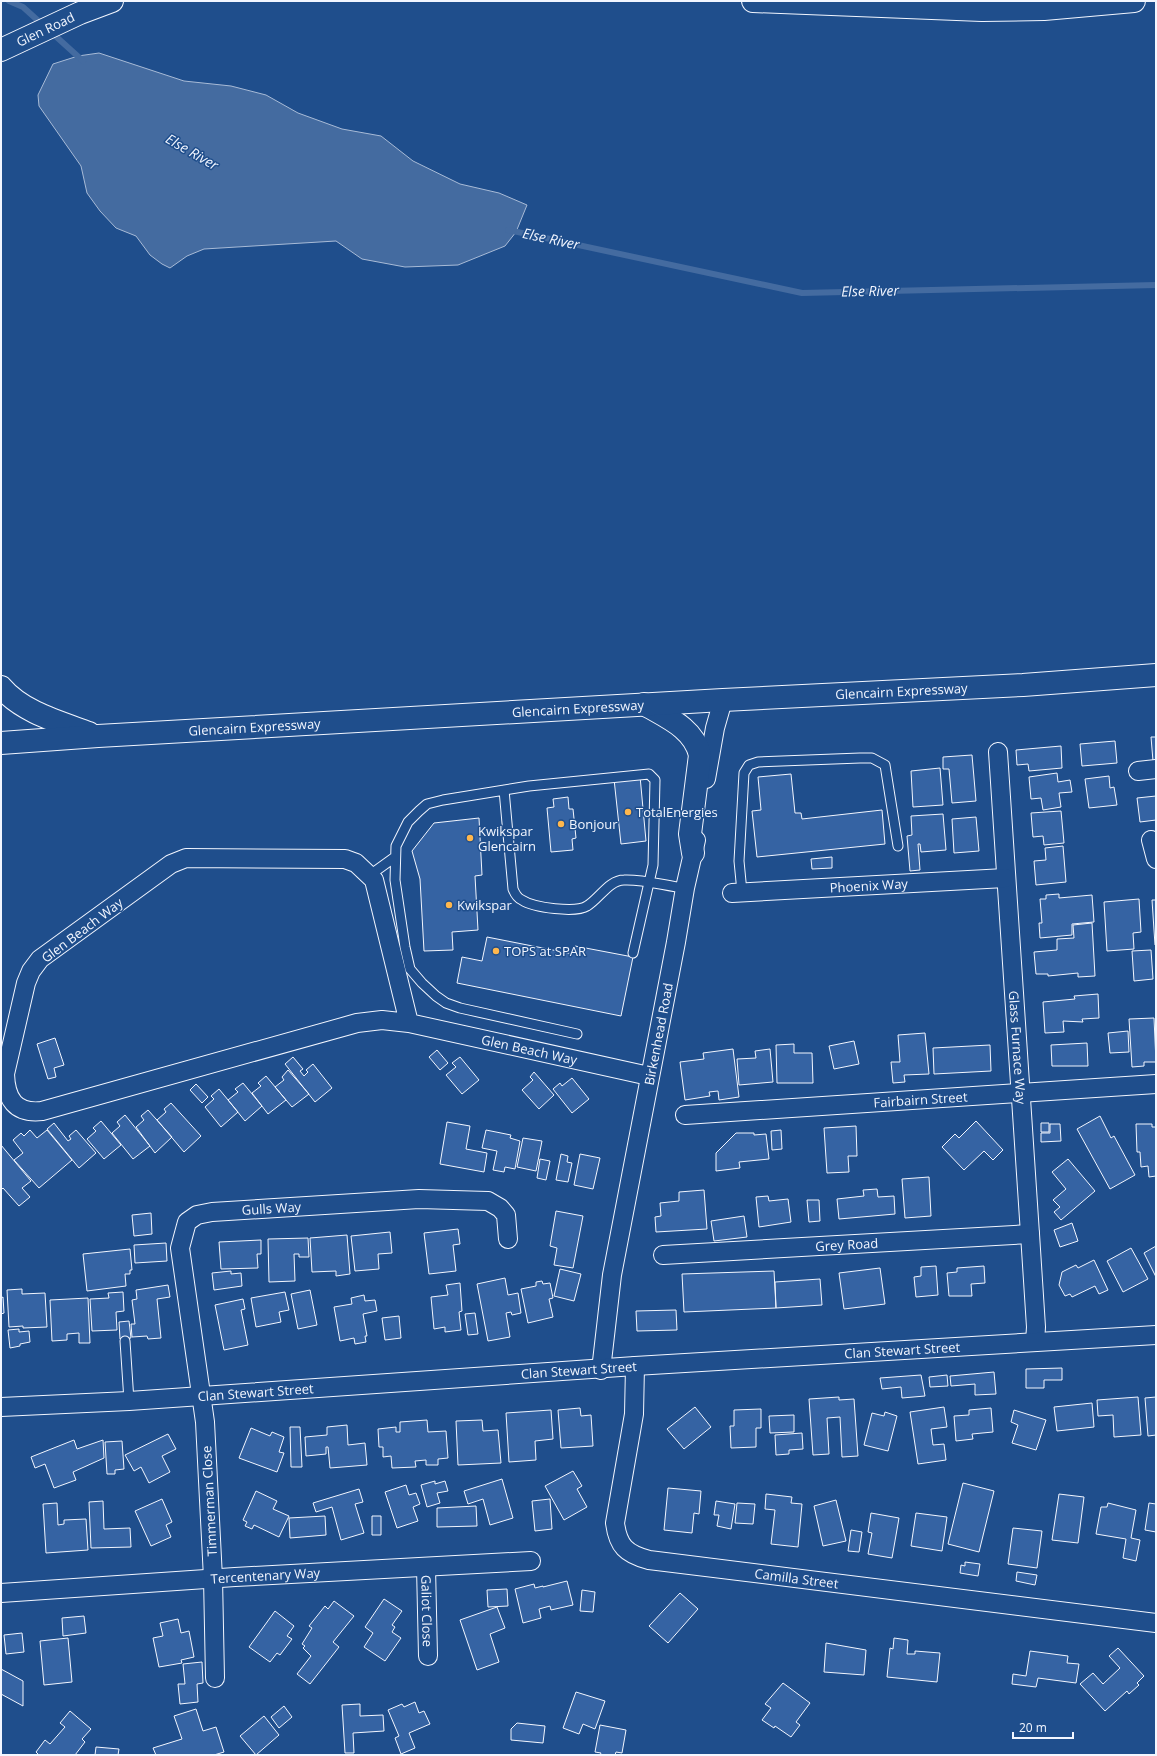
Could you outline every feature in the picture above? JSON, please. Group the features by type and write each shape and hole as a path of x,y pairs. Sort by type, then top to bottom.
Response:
{"main road":[{"name":"Glen Road","path":"7,47 80,13 112,1"},
{"path":"753,1 982,10 1016,5 1044,9 1134,1"},
{"name":"Glencairn Expressway","path":"1,743 644,704 1023,685 1156,675"},
{"path":"1,687 21,704 40,715 98,736"},
{"path":"644,704 676,723 691,735 698,746 700,755 690,834 693,853"}],"street":[{"name":"Birkenhead Road","path":"601,1370 612,1275 649,1076 676,942 684,888 693,853 715,728 723,700"},
{"name":"Glass Furnace Way","path":"998,752 1005,878 1021,1091 1036,1326 1035,1342"},
{"path":"1138,771 1156,769"},
{"path":"1151,840 1156,859"},
{"name":"Glen Beach Way","path":"409,1023 374,880 356,863 345,859 193,858 178,860 40,959 31,971 26,983 5,1074 6,1087 10,1099 20,1108 30,1112 42,1111 357,1024 382,1020 409,1023 649,1076"},
{"name":"Phoenix Way","path":"737,892 1005,878"},
{"name":"Fairbairn Street","path":"685,1115 1021,1091 1156,1084"},
{"name":"Gulls Way","path":"201,1396 180,1248 187,1222 197,1215 212,1212 419,1199 488,1201 500,1208 506,1215 508,1238"},
{"name":"Grey Road","path":"663,1255 1030,1234"},
{"name":"Clan Stewart Street","path":"1,1407 129,1401 601,1370 635,1366 1156,1335"},
{"name":"Camilla Street","path":"635,1366 634,1414 615,1522 616,1535 625,1550 633,1556 657,1561 1156,1623"},
{"name":"Timmerman Close","path":"201,1396 205,1422 213,1578 215,1678"},
{"name":"Tercentenary Way","path":"1,1593 213,1578 531,1561"},
{"name":"Galiot Close","path":"426,1567 428,1656"}],"lane":[{"path":"737,892 744,773 749,765 758,762 860,758 878,760 885,765 898,846"},
{"path":"577,1034 460,1008 446,1003 422,983 410,969 405,947 395,880 396,846 405,827 427,804 443,800 504,790 650,774 655,780 653,865 633,953"},
{"path":"504,790 513,889 520,899 530,904 575,910 588,906 607,889 623,880 684,888"},
{"path":"370,875 395,857"},
{"path":"125,1341 129,1401"}],"water":[{"path":"99,53 184,81 231,86 266,95 298,113 342,129 381,136 413,161 460,184 499,193 527,205 516,232 505,246 458,265 405,267 362,259 336,241 204,249 187,256 170,268 150,255 136,236 116,228 100,211 87,193 81,166 39,106 38,95 53,64 78,56"}],"building":[{"path":"1151,737 1156,737 1156,760 1153,761"},
{"path":"1115,741 1117,763 1082,766 1080,744"},
{"path":"1061,746 1062,768 1029,771 1028,764 1017,765 1016,750"},
{"path":"972,755 976,801 952,803 949,769 943,769 943,757"},
{"path":"940,768 943,805 913,807 911,771"},
{"path":"1057,773 1058,782 1070,780 1072,792 1059,793 1061,807 1043,810 1041,798 1031,799 1029,777"},
{"path":"791,774 795,813 801,813 802,819 882,810 885,844 757,857 752,811 761,810 758,777"},
{"path":"640,776 646,841 621,844 614,779"},
{"path":"1109,776 1110,788 1114,787 1117,805 1089,808 1085,779"},
{"path":"1156,796 1156,820 1140,822 1137,798"},
{"name":"Bonjour","path":"568,797 569,809 573,809 576,838 572,839 573,850 551,852 547,808 554,807 553,799"},
{"path":"1061,811 1064,843 1044,845 1043,836 1033,837 1031,813"},
{"path":"943,814 946,850 921,852 920,844 918,844 920,870 910,871 907,836 912,835 911,816"},
{"path":"976,817 979,851 954,853 952,819"},
{"name":"Kwikspar","path":"479,818 482,875 475,876 478,930 452,932 453,950 424,951 420,879 412,851 434,823"},
{"path":"1063,846 1066,882 1036,885 1034,861 1046,860 1045,848"},
{"path":"832,857 832,868 812,869 811,859"},
{"path":"1059,894 1059,898 1092,895 1094,922 1072,924 1072,935 1040,938 1039,923 1042,923 1040,899 1046,899 1046,895"},
{"path":"1139,899 1141,932 1133,933 1134,949 1107,951 1104,902"},
{"path":"1152,900 1156,900 1156,945 1155,945"},
{"path":"1092,923 1095,976 1078,977 1078,973 1048,976 1048,974 1036,974 1034,952 1057,950 1057,939 1074,938 1073,925"},
{"path":"487,937 573,954 575,946 633,957 621,1016 457,983 462,957 482,961"},
{"path":"1151,950 1153,979 1134,981 1132,951"},
{"path":"1098,994 1099,1018 1082,1019 1083,1022 1063,1021 1064,1032 1045,1033 1043,1002 1075,999 1074,996"},
{"path":"1154,1018 1156,1062 1144,1062 1144,1066 1132,1067 1129,1019"},
{"path":"1128,1031 1129,1052 1110,1053 1108,1033"},
{"path":"925,1033 929,1074 904,1075 905,1082 893,1083 891,1062 900,1062 898,1035"},
{"path":"55,1038 64,1065 54,1068 56,1077 48,1079 37,1044"},
{"path":"854,1041 859,1064 834,1069 829,1046"},
{"path":"1087,1043 1088,1066 1052,1066 1051,1045"},
{"path":"794,1044 794,1053 812,1053 813,1083 777,1083 776,1045"},
{"path":"990,1045 991,1071 934,1074 933,1048"},
{"path":"733,1049 739,1097 719,1100 718,1091 709,1092 710,1096 685,1100 680,1062 704,1059 703,1053"},
{"path":"770,1049 773,1082 739,1085 737,1059 756,1058 755,1051"},
{"path":"437,1050 448,1063 440,1070 429,1057"},
{"path":"293,1057 303,1069 300,1071 304,1076 308,1072 306,1070 313,1064 332,1088 315,1102 285,1064"},
{"path":"460,1057 479,1080 462,1094 446,1075 456,1067 452,1063"},
{"path":"288,1070 309,1094 292,1107 275,1087 284,1080 282,1077"},
{"path":"534,1072 554,1095 539,1109 522,1090 533,1080 530,1077"},
{"path":"266,1076 286,1100 268,1114 252,1093 261,1086 258,1083"},
{"path":"572,1078 589,1099 572,1113 553,1089 560,1083 562,1086"},
{"path":"243,1083 262,1106 245,1121 228,1100 238,1092 235,1089"},
{"path":"196,1084 208,1097 202,1103 190,1090"},
{"path":"219,1089 238,1112 221,1127 205,1107 214,1099 211,1096"},
{"path":"171,1103 201,1136 184,1152 157,1120 166,1112 164,1109"},
{"path":"148,1110 172,1137 155,1153 136,1127 144,1120 141,1116"},
{"path":"125,1115 150,1146 133,1159 112,1133 120,1126 117,1122"},
{"path":"1100,1116 1111,1138 1114,1136 1135,1175 1110,1189 1077,1129"},
{"path":"101,1121 121,1145 104,1159 87,1139 96,1131 93,1128"},
{"path":"976,1121 1003,1150 993,1160 984,1151 964,1170 942,1147 955,1134 959,1138"},
{"path":"447,1122 470,1126 466,1149 487,1153 484,1172 440,1164"},
{"path":"54,1123 68,1141 71,1139 69,1136 76,1130 96,1153 79,1168 47,1129"},
{"path":"1041,1123 1049,1123 1049,1132 1041,1132"},
{"path":"1050,1124 1060,1124 1061,1141 1041,1142 1041,1133 1050,1133"},
{"path":"1136,1124 1152,1124 1152,1127 1156,1127 1156,1176 1149,1177 1148,1166 1141,1167 1140,1152 1137,1152"},
{"path":"856,1126 857,1156 848,1156 849,1172 827,1173 824,1128"},
{"path":"30,1130 37,1138 47,1130 72,1160 39,1188 14,1160 23,1153 13,1140 21,1133 24,1136"},
{"path":"486,1130 511,1135 510,1138 520,1141 515,1169 505,1167 504,1172 493,1170 497,1151 482,1148"},
{"path":"781,1130 782,1149 772,1150 771,1131"},
{"path":"736,1133 754,1133 754,1135 766,1134 769,1159 739,1162 740,1168 716,1171 716,1153"},
{"path":"523,1138 542,1141 536,1171 517,1167"},
{"path":"1,1145 31,1181 22,1188 30,1197 19,1206 3,1188 1,1190"},
{"path":"561,1154 568,1156 567,1162 572,1163 568,1182 556,1180"},
{"path":"580,1154 600,1158 593,1189 574,1185"},
{"path":"540,1159 550,1161 546,1180 537,1178"},
{"path":"1068,1159 1095,1191 1061,1220 1054,1212 1060,1207 1053,1200 1066,1189 1052,1172"},
{"path":"929,1177 931,1216 905,1218 902,1179"},
{"path":"877,1189 878,1197 894,1196 895,1214 839,1219 837,1199 864,1196 863,1190"},
{"path":"704,1190 707,1229 656,1232 655,1217 661,1216 660,1203 679,1201 679,1192"},
{"path":"768,1196 769,1201 788,1199 791,1222 759,1227 756,1197"},
{"path":"807,1200 819,1200 820,1221 809,1222"},
{"path":"556,1211 583,1216 573,1268 554,1265 557,1248 550,1246"},
{"path":"151,1213 152,1234 134,1236 132,1215"},
{"path":"744,1216 747,1237 714,1241 711,1221"},
{"path":"1072,1223 1078,1241 1060,1247 1054,1230"},
{"path":"458,1229 460,1244 453,1245 456,1271 429,1274 424,1233"},
{"path":"390,1232 392,1253 378,1254 379,1269 355,1271 351,1236"},
{"path":"347,1235 350,1274 336,1276 336,1271 312,1272 310,1238"},
{"path":"308,1238 309,1257 299,1257 299,1254 294,1254 295,1281 269,1282 268,1239"},
{"path":"261,1240 261,1254 257,1254 258,1268 221,1269 219,1242"},
{"path":"166,1243 167,1261 135,1263 134,1245"},
{"path":"1156,1246 1156,1277 1144,1253"},
{"path":"1131,1248 1148,1279 1123,1292 1107,1261"},
{"path":"130,1249 132,1270 130,1270 130,1274 125,1274 126,1286 87,1291 83,1254"},
{"path":"1094,1260 1108,1290 1099,1294 1095,1286 1072,1297 1070,1294 1065,1296 1059,1285 1062,1272 1076,1265 1078,1268"},
{"path":"936,1266 938,1295 916,1297 914,1277 921,1276 921,1267"},
{"path":"984,1266 985,1283 971,1284 972,1296 949,1296 947,1273 957,1272 957,1268"},
{"path":"880,1268 885,1304 844,1309 839,1273"},
{"path":"560,1269 581,1274 574,1301 554,1296"},
{"path":"231,1271 231,1274 241,1273 242,1286 214,1290 212,1273"},
{"path":"774,1271 776,1308 684,1312 682,1274"},
{"path":"505,1278 508,1295 518,1293 521,1313 512,1315 511,1312 506,1313 510,1337 488,1341 477,1284"},
{"path":"820,1279 822,1305 776,1308 775,1282"},
{"path":"542,1281 543,1284 550,1283 553,1298 549,1299 553,1317 528,1323 521,1289 536,1286 536,1282"},
{"path":"460,1283 462,1311 459,1312 461,1330 445,1332 445,1327 434,1329 431,1297 448,1295 446,1285"},
{"path":"168,1285 170,1297 157,1299 161,1338 148,1339 147,1336 132,1337 131,1324 135,1324 132,1300 137,1299 136,1290"},
{"path":"22,1289 22,1294 45,1293 47,1327 9,1327 7,1290"},
{"path":"310,1290 317,1325 298,1329 291,1294"},
{"path":"123,1292 124,1311 116,1312 117,1330 92,1331 90,1299 109,1298 108,1293"},
{"path":"285,1292 289,1310 279,1312 281,1322 256,1327 251,1298"},
{"path":"364,1295 365,1301 375,1300 377,1311 363,1314 367,1336 365,1336 366,1342 355,1344 354,1338 340,1341 334,1307 352,1304 351,1298"},
{"path":"3,1297 4,1313 1,1314 1,1298"},
{"path":"88,1298 90,1343 79,1343 79,1333 67,1334 67,1340 52,1341 50,1300"},
{"path":"243,1299 245,1309 241,1310 248,1345 224,1350 215,1305"},
{"path":"676,1310 677,1330 637,1331 636,1311"},
{"path":"475,1313 478,1334 468,1335 465,1314"},
{"path":"399,1316 401,1338 385,1340 382,1318"},
{"path":"129,1321 131,1338 120,1339 119,1322"},
{"path":"19,1329 19,1332 29,1331 30,1342 10,1348 8,1330"},
{"path":"1062,1368 1062,1380 1044,1380 1044,1388 1026,1388 1026,1369"},
{"path":"994,1372 996,1394 975,1395 975,1384 951,1386 950,1376"},
{"path":"921,1375 925,1396 902,1398 901,1387 882,1389 880,1378"},
{"path":"947,1375 948,1386 930,1387 929,1377"},
{"path":"839,1397 839,1400 854,1399 858,1456 842,1457 840,1417 827,1418 829,1454 813,1455 809,1399"},
{"path":"1138,1397 1141,1435 1114,1437 1113,1415 1098,1416 1097,1400"},
{"path":"1156,1397 1156,1435 1148,1436 1145,1398"},
{"path":"1092,1403 1094,1427 1057,1431 1054,1407"},
{"path":"695,1407 711,1427 684,1449 667,1429"},
{"path":"944,1407 947,1427 931,1429 933,1445 944,1444 946,1460 918,1464 910,1412"},
{"path":"580,1408 581,1416 591,1415 593,1446 561,1448 558,1410"},
{"path":"991,1408 993,1432 972,1434 973,1439 956,1441 954,1416 969,1415 969,1410"},
{"path":"761,1409 761,1428 756,1428 756,1447 731,1448 730,1426 734,1426 734,1410"},
{"path":"551,1410 553,1439 535,1441 536,1460 509,1462 506,1413"},
{"path":"1014,1410 1046,1420 1036,1450 1012,1443 1018,1425 1011,1422"},
{"path":"885,1412 897,1416 888,1451 864,1445 872,1413 884,1416"},
{"path":"794,1415 794,1432 770,1433 769,1416"},
{"path":"427,1420 428,1432 446,1431 448,1458 438,1459 438,1465 426,1465 426,1460 415,1461 416,1467 392,1468 391,1456 383,1457 383,1447 379,1447 378,1429 396,1427 396,1432 400,1432 400,1422"},
{"path":"482,1420 483,1431 498,1430 501,1463 458,1465 456,1421"},
{"path":"347,1425 348,1445 365,1443 367,1465 330,1468 328,1447 326,1447 326,1454 306,1456 305,1437 327,1435 327,1427"},
{"path":"290,1427 300,1427 302,1467 291,1467"},
{"path":"251,1428 270,1436 272,1432 284,1437 279,1452 284,1453 277,1472 239,1458"},
{"path":"802,1433 803,1449 789,1450 789,1454 776,1455 775,1435"},
{"path":"168,1434 176,1449 162,1456 170,1472 149,1483 141,1467 134,1471 125,1455"},
{"path":"74,1440 77,1449 103,1440 104,1458 73,1472 76,1480 54,1488 45,1464 35,1468 31,1457"},
{"path":"122,1441 124,1469 115,1470 115,1474 107,1474 105,1442"},
{"path":"573,1471 582,1486 577,1489 587,1507 564,1520 545,1486"},
{"path":"502,1479 513,1518 490,1525 483,1499 468,1504 464,1491"},
{"path":"435,1481 435,1484 445,1481 448,1491 437,1493 440,1503 427,1507 421,1485"},
{"path":"963,1483 994,1491 979,1552 948,1544"},
{"path":"406,1485 409,1495 416,1493 420,1504 413,1507 418,1521 397,1528 385,1492"},
{"path":"668,1488 701,1491 699,1514 694,1513 692,1533 664,1530"},
{"path":"359,1489 363,1502 355,1504 364,1533 341,1540 332,1507 316,1512 313,1503"},
{"path":"256,1491 277,1501 273,1509 289,1516 279,1537 254,1525 252,1529 245,1526 247,1522 243,1520"},
{"path":"766,1494 792,1497 791,1503 802,1504 798,1547 771,1544 775,1510 765,1509"},
{"path":"1059,1494 1084,1497 1078,1543 1052,1540"},
{"path":"162,1499 172,1522 166,1525 171,1537 151,1546 135,1511"},
{"path":"550,1499 552,1529 535,1531 532,1501"},
{"path":"836,1500 846,1541 823,1546 814,1506"},
{"path":"103,1501 104,1529 130,1528 131,1547 91,1548 89,1502"},
{"path":"716,1501 735,1504 731,1529 717,1526 719,1515 714,1515"},
{"path":"57,1503 58,1525 64,1524 64,1520 86,1519 88,1550 46,1553 43,1504"},
{"path":"737,1503 755,1504 753,1524 735,1523"},
{"path":"1108,1503 1136,1510 1131,1538 1140,1540 1136,1561 1123,1558 1126,1539 1096,1534 1101,1507 1107,1507"},
{"path":"1149,1503 1156,1504 1156,1532 1145,1530"},
{"path":"476,1506 477,1526 437,1527 437,1508"},
{"path":"871,1513 899,1518 892,1558 868,1554 872,1533 868,1532"},
{"path":"916,1513 947,1517 942,1551 911,1546"},
{"path":"325,1516 326,1535 290,1538 289,1518"},
{"path":"372,1516 381,1516 381,1535 372,1535"},
{"path":"1013,1528 1042,1531 1037,1568 1008,1564"},
{"path":"851,1530 862,1532 859,1552 848,1551"},
{"path":"965,1562 980,1564 978,1576 960,1573 961,1565 965,1566"},
{"path":"1017,1572 1037,1575 1035,1585 1016,1581"},
{"path":"567,1581 573,1605 551,1610 550,1606 539,1609 541,1618 523,1623 515,1589 534,1584 535,1588 543,1587"},
{"path":"507,1589 508,1606 488,1607 487,1590"},
{"path":"582,1590 595,1592 593,1612 580,1611"},
{"path":"680,1593 698,1609 668,1643 649,1626"},
{"path":"384,1599 402,1611 392,1625 395,1627 392,1632 401,1638 385,1661 364,1647 373,1633 365,1627"},
{"path":"334,1601 354,1616 333,1642 339,1647 310,1684 297,1674 311,1656 303,1648 305,1646 302,1644 312,1628 309,1626 325,1606 328,1609"},
{"path":"497,1607 505,1628 490,1634 499,1662 477,1670 460,1620"},
{"path":"275,1611 294,1626 287,1636 292,1639 280,1655 277,1653 270,1662 249,1647"},
{"path":"84,1616 86,1633 63,1636 62,1618"},
{"path":"178,1619 181,1633 189,1631 194,1657 181,1660 182,1663 159,1667 153,1638 163,1636 160,1623"},
{"path":"22,1633 24,1652 6,1654 4,1635"},
{"path":"68,1638 72,1682 44,1685 40,1641"},
{"path":"894,1638 908,1640 907,1654 915,1654 915,1651 940,1653 937,1682 887,1677 890,1648 893,1649"},
{"path":"826,1643 866,1650 864,1675 824,1672"},
{"path":"1118,1648 1144,1676 1137,1683 1139,1685 1129,1694 1127,1691 1105,1711 1080,1684 1093,1673 1103,1684 1120,1668 1109,1656"},
{"path":"1030,1651 1068,1656 1067,1663 1079,1664 1076,1683 1038,1678 1036,1687 1012,1684 1013,1674 1026,1676"},
{"path":"202,1662 203,1683 197,1684 198,1702 180,1704 178,1684 185,1684 183,1664"},
{"path":"1,1669 23,1681 23,1706 1,1694"},
{"path":"783,1683 810,1703 796,1722 800,1725 791,1737 775,1726 774,1728 762,1720 771,1708 765,1704"},
{"path":"576,1692 605,1701 595,1729 583,1724 579,1734 563,1728"},
{"path":"415,1702 419,1713 424,1711 430,1724 409,1733 415,1748 401,1754 395,1738 399,1736 388,1710 402,1704 404,1707"},
{"path":"360,1704 360,1716 383,1715 384,1731 353,1733 354,1753 345,1753 342,1705"},
{"path":"284,1706 292,1717 279,1728 271,1717"},
{"path":"196,1709 203,1731 216,1727 224,1752 214,1755 156,1755 153,1748 182,1739 174,1716"},
{"path":"70,1711 91,1729 82,1739 85,1742 75,1755 39,1755 36,1752 45,1740 50,1744 65,1727 60,1723"},
{"path":"264,1716 279,1735 256,1755 240,1736"},
{"path":"517,1723 545,1726 543,1743 511,1740 511,1729"},
{"path":"600,1725 626,1730 622,1753 616,1752 615,1755 600,1755 601,1753 595,1752"},
{"path":"96,1747 119,1749 118,1755 95,1755"}],"waterway":[{"name":"Else River","path":"9,1 23,7 44,26"},
{"name":"Else River","path":"51,32 83,61"},
{"name":"Else River","path":"508,230 802,293 1156,285"}],"place":[{"name":"TotalEnergies","path":"628,812"},
{"name":"Bonjour","path":"561,824"},
{"name":"Kwikspar Glencairn","path":"470,838"},
{"name":"Kwikspar","path":"449,905"},
{"name":"TOPS at SPAR","path":"496,951"}]}
